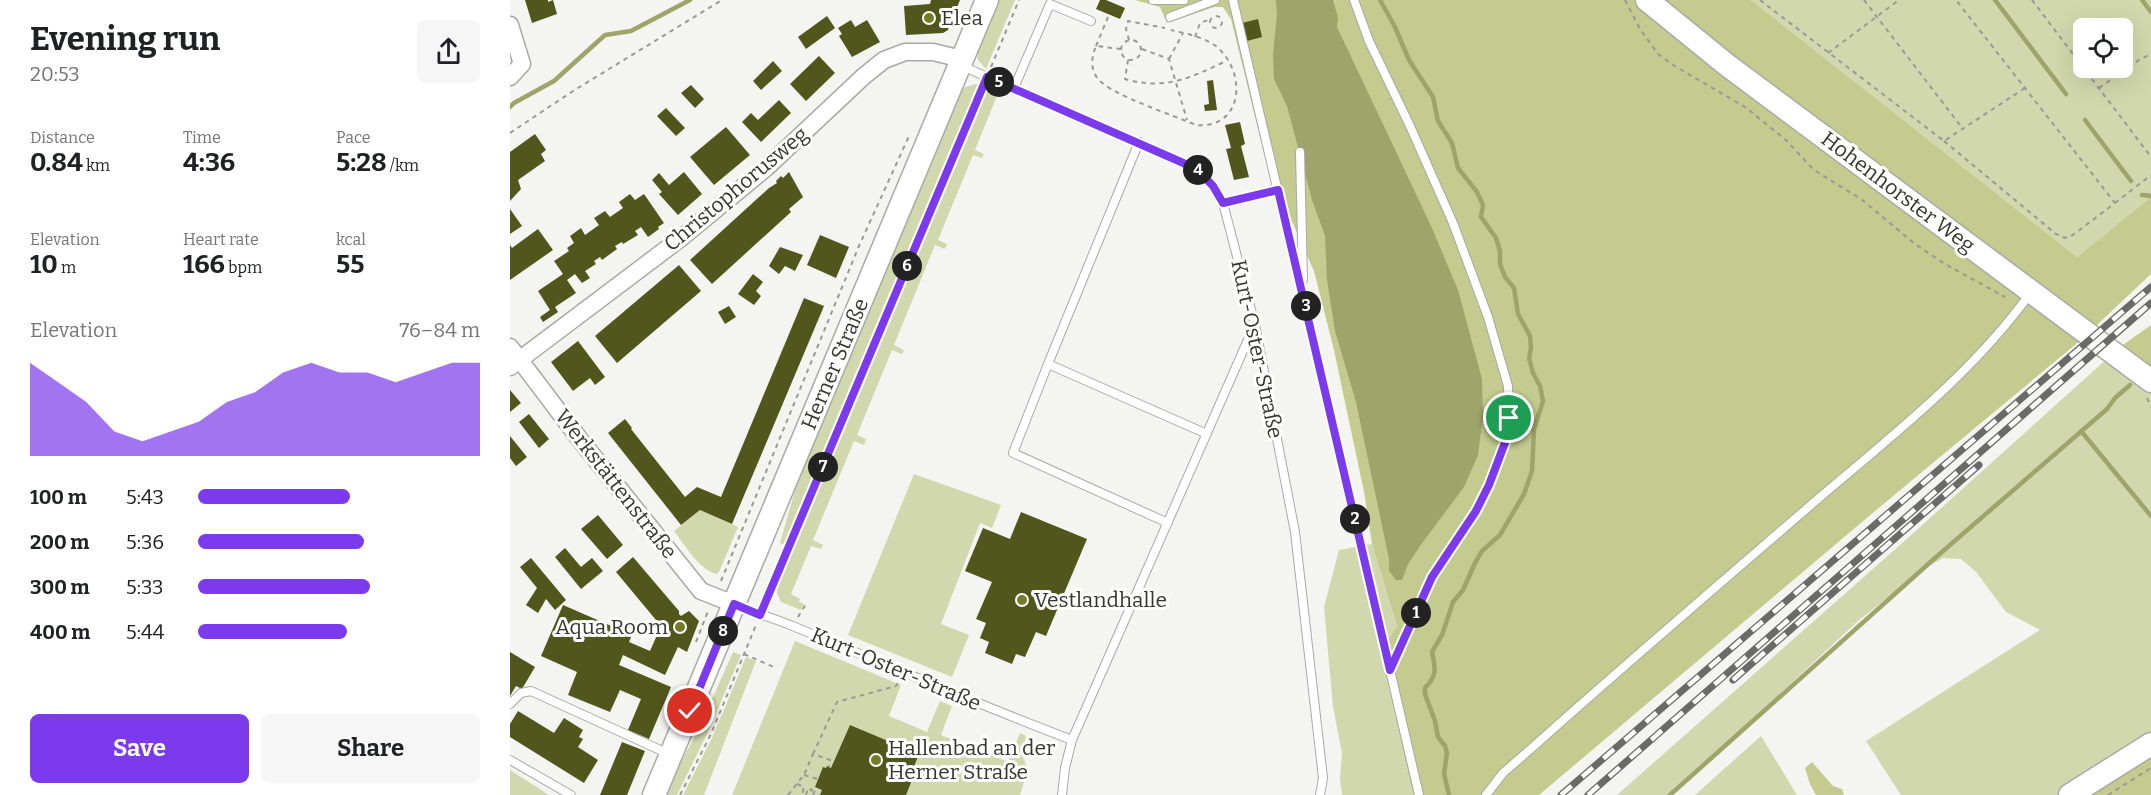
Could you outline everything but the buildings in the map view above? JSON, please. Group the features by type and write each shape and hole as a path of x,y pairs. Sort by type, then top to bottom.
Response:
{"main road":[{"name":"Herner Straße","path":"654,795 672,755 724,600 987,0"},
{"name":"Hohenhorster Weg","path":"1647,0 2027,298 2148,387"},
{"path":"2070,795 2151,744"}],"street":[{"path":"510,25 522,64 510,77"},
{"name":"Christophorusweg","path":"513,358 672,245 766,168 884,60 905,52 933,52 961,62"},
{"name":"Werkstättenstraße","path":"513,358 701,591 724,600"}],"lane":[{"path":"1153,0 1184,0"},
{"path":"1170,17 1215,0"},
{"path":"1233,0 1419,795"},
{"path":"1354,0 1369,41 1453,223 1488,317 1508,386 1509,418 1506,440 1489,485 1476,511 1432,577 1390,670"},
{"path":"1014,88 1050,4 1091,21"},
{"name":"Kurt-Oster-Straße","path":"961,62 987,77 1197,169 1213,186 1223,203 1255,325 1295,532 1323,778 1320,795"},
{"path":"1139,142 1013,453 1168,523"},
{"path":"1300,152 1304,299"},
{"path":"1223,203 1278,190"},
{"path":"1486,795 1503,773 1533,746 1975,360 2027,298"},
{"path":"1062,795 1065,768 1072,740 1255,325"},
{"path":"1048,364 1207,434"},
{"name":"Kurt-Oster-Straße","path":"724,600 1072,740"},
{"path":"510,704 520,693 531,691 672,755"},
{"path":"510,760 571,795"}],"path":[{"path":"510,133 573,91 722,0"},
{"path":"680,795 711,734 1018,0"},
{"path":"1625,0 1640,29 1665,60 1745,107 1786,140 1814,170 1861,199 1908,238 1945,264 2027,298"},
{"path":"1864,0 1964,130"},
{"path":"1828,53 1899,0"},
{"path":"1956,0 2115,202"},
{"path":"2032,0 2151,157"},
{"path":"1762,1 1944,141 2056,234 2064,238 2073,235 2151,176"},
{"path":"1107,17 1092,56 1093,67 1100,82 1109,89 1196,125 1220,122 1231,111 1237,90 1235,76 1228,60 1216,46 1183,33 1128,21 1125,25 1129,40"},
{"path":"1195,37 1200,23 1211,20"},
{"path":"1183,33 1169,59 1187,122"},
{"path":"1142,49 1138,58 1128,60 1123,56 1121,49 1122,45 1129,40 1138,42 1142,49 1169,59"},
{"path":"1096,46 1121,49"},
{"path":"2099,88 2151,54"},
{"path":"1128,60 1125,79 1136,82 1177,82 1228,60"},
{"path":"1944,141 2025,88"},
{"path":"724,600 855,256 912,129"},
{"path":"2148,387 2151,407"},
{"path":"744,654 776,668"},
{"path":"788,795 804,775 837,702 896,686 903,673"},
{"path":"813,753 830,760 829,767"},
{"path":"2108,795 2151,768"},
{"path":"804,775 818,779"},
{"path":"797,784 804,788 807,795 816,788"}],"shaded area":[{"path":"997,0 1015,0 986,69 978,60 977,53"},
{"path":"1135,0 1751,0 2077,257 2151,197 2151,274 2082,339 1539,795 1413,795 1380,651 1397,627 1372,544 1364,492 1334,350 1314,271 1267,165 1231,19 1223,7 1214,7 1167,23 1160,7"},
{"path":"1276,0 1333,0 1338,18 1337,27 1432,228 1458,290 1482,379 1483,418 1478,455 1464,487 1408,564 1402,580 1396,580 1389,571 1389,559 1356,402 1335,331 1327,280 1325,236 1312,200 1287,106 1274,79"},
{"path":"1751,0 2151,0 2151,197 2077,257"},
{"path":"980,83 787,546 780,543 794,494 821,418 959,92 965,87"},
{"path":"986,84 999,91 975,150 984,154 982,158 973,155 938,240 947,244 945,249 935,245 894,345 904,350 902,354 892,350 857,435 866,439 864,445 854,441 813,540 823,545 821,549 811,546 791,594 804,604 801,610 781,602 775,588"},
{"path":"2151,325 2151,371 2128,349 2120,347"},
{"path":"2120,347 2128,349 2151,371 2151,756 2088,795 1901,795 1866,741 2040,630 2006,612 1976,572 1961,559 1943,558 1921,571 1858,621 1671,795 1617,795 1909,537"},
{"path":"914,474 1001,505 992,528 980,523 941,624 969,635 952,677 848,635"},
{"path":"700,510 738,527 717,574 699,563 674,531"},
{"path":"1372,544 1397,628 1380,652 1413,795 1342,795 1340,778 1342,753 1333,707 1324,607 1339,550"},
{"path":"795,641 901,685 889,716 927,732 940,701 952,706 941,735 1008,762 1020,733 1026,736 1022,755 1028,769 1020,795 732,795"},
{"path":"733,652 741,655 708,732 677,795 662,795 698,731"},
{"path":"746,657 756,661 704,795 683,795 712,738"},
{"path":"1761,736 1797,795 1695,795"},
{"path":"2151,756 2151,795 2088,795"},
{"path":"1812,762 1833,786 1842,789 1844,795 1816,795 1805,768"},
{"path":"510,770 549,795 510,795"}],"waterway":[{"path":"510,107 554,81 605,35 631,31 690,0"},
{"path":"1380,0 1409,60 1433,97 1438,121 1452,143 1458,168 1477,192 1483,205 1481,217 1496,238 1500,251 1500,264 1505,277 1514,288 1518,314 1530,336 1529,358 1543,401 1534,429 1532,471 1524,494 1500,535 1482,551 1475,563 1463,590 1453,602 1442,635 1432,652 1434,671 1432,679 1425,688 1425,694 1438,737 1447,753 1444,774 1449,795"},
{"path":"1995,0 2066,94"},
{"path":"2142,0 2151,12"},
{"path":"2085,120 2131,181"},
{"path":"2142,195 2151,196"},
{"path":"1670,795 1935,558 2107,409 2115,398 2130,385"},
{"path":"2081,431 2151,516"}],"railway":[{"path":"1561,795 2151,287"},
{"path":"1588,795 2151,303"},
{"path":"1733,680 1979,465"}],"place":[{"name":"Elea","path":"929,18"},
{"name":"Vestlandhalle","path":"1022,600"},
{"name":"Aqua Room","path":"680,627"},
{"name":"Hallenbad an der Herner Straße","path":"876,760"}],"route":[{"path":"690,711 734,604 760,615 987,77 1197,169 1213,186 1223,203 1278,190 1390,670 1432,577 1464,531 1489,485 1506,440 1509,418"}]}
